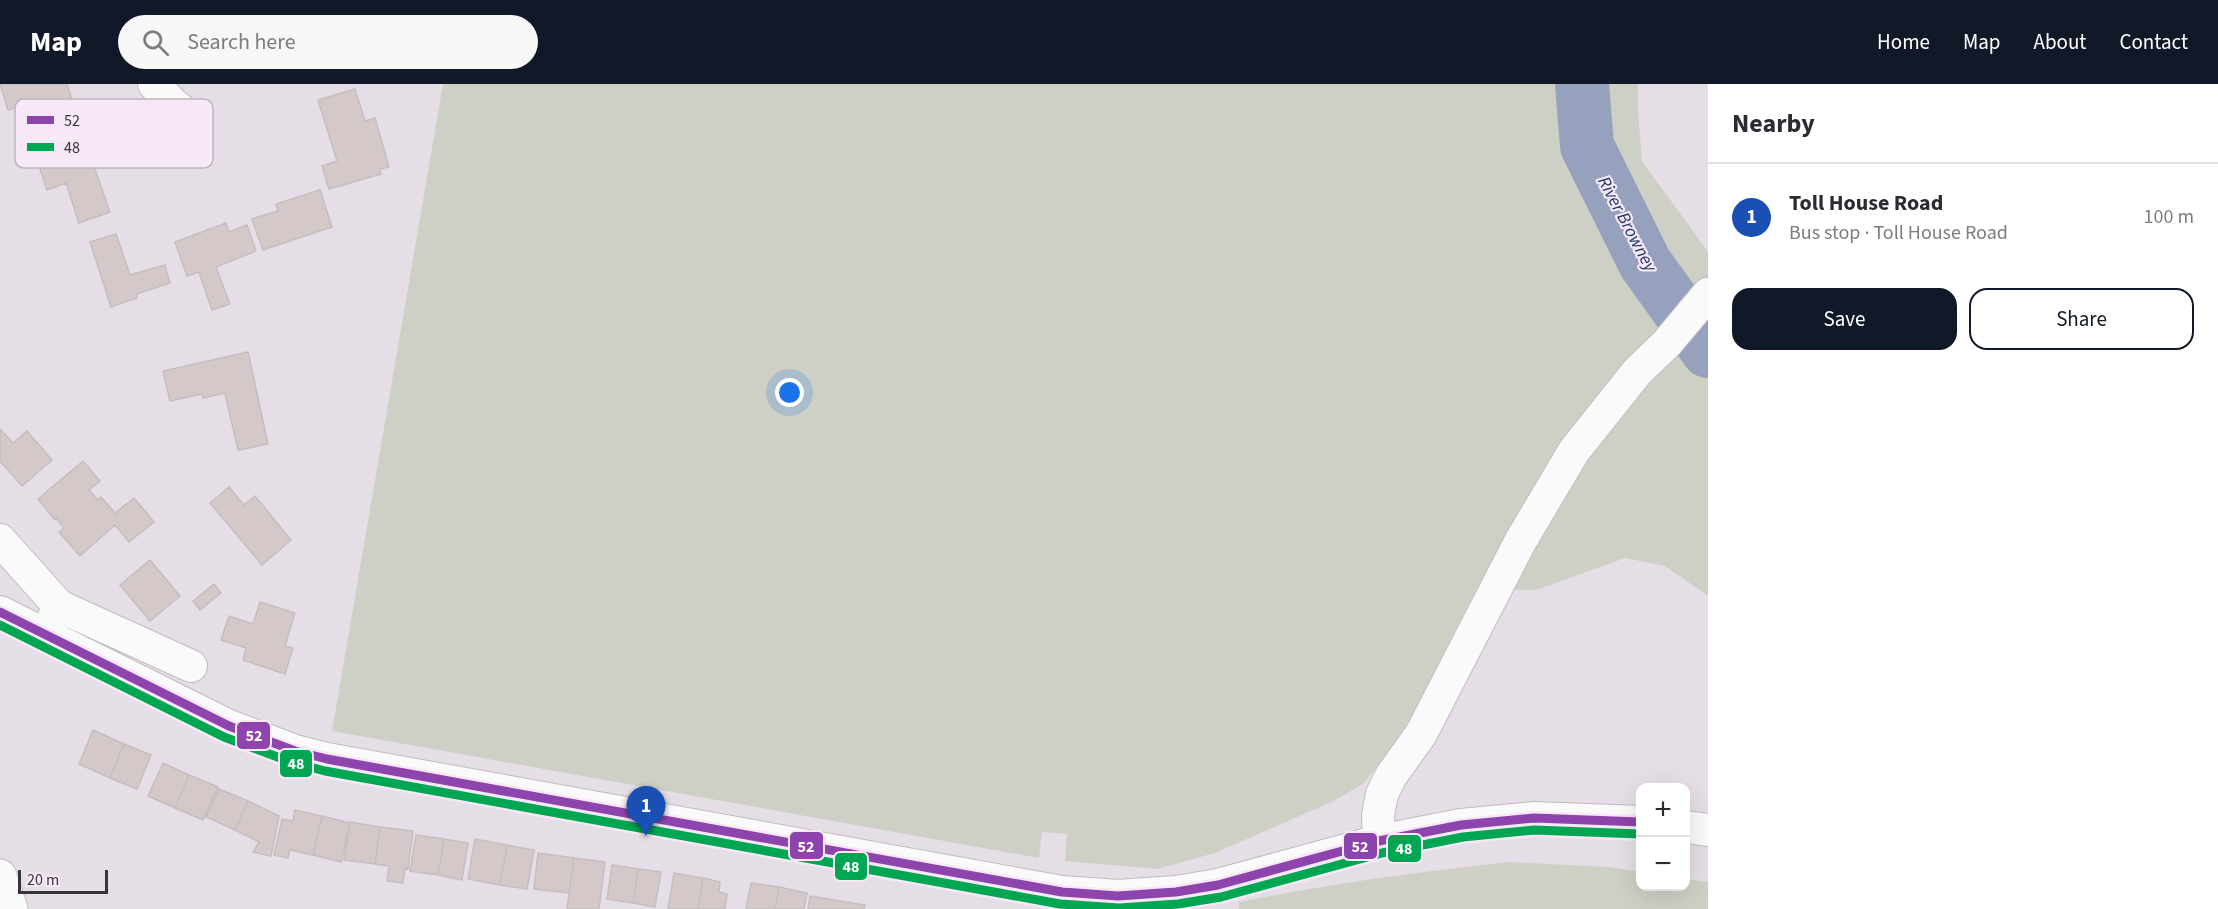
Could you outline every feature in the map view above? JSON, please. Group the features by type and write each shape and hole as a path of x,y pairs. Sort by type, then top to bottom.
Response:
{"highway":[{"path":"0,876 11,909"}],"street":[{"path":"154,84 168,99"},
{"path":"1379,841 1378,815 1382,794 1391,776 1421,734 1520,542 1574,451 1637,372 1667,344 1701,303"},
{"path":"0,540 59,606 191,666"},
{"path":"18,628 59,606"},
{"path":"18,628 228,726 295,751 327,759 1062,892 1118,896 1176,892 1218,897 1379,841 1461,825 1534,818 1636,822"},
{"path":"1690,828 1708,830"}],"shaded area":[{"path":"443,84 1638,84 1642,161 1708,252 1708,596 1665,566 1625,558 1536,590 1476,589 1412,716 1387,754 1364,783 1334,801 1215,853 1157,869 1065,861 1067,834 1042,832 1039,858 332,731"},
{"path":"1508,862 1609,867 1636,871 1636,891 1690,891 1690,880 1708,882 1708,909 1239,909 1239,902 1407,874"}],"building":[{"path":"0,84 67,84 72,99 15,99 15,108 8,110"},
{"path":"355,89 365,121 375,118 389,167 380,169 381,174 329,189 322,166 337,161 318,100"},
{"path":"95,168 110,212 79,223 66,183 47,190 40,169"},
{"path":"320,190 332,227 263,250 252,219 278,211 276,204"},
{"path":"226,223 229,232 247,225 256,251 216,267 230,304 212,310 199,272 187,276 175,242"},
{"path":"116,234 130,275 165,265 170,283 136,294 137,298 111,307 90,242"},
{"path":"248,352 268,444 238,450 225,393 203,398 202,394 170,401 163,371"},
{"path":"0,429 13,443 27,431 52,460 22,486 0,461"},
{"path":"83,461 100,481 89,490 98,500 101,497 115,513 134,498 154,522 129,542 115,525 80,556 59,532 64,528 38,499"},
{"path":"229,487 244,505 255,496 291,540 262,565 210,503"},
{"path":"150,560 180,596 150,621 120,585"},
{"path":"214,584 221,593 200,610 193,601"},
{"path":"260,602 295,613 285,646 293,648 285,674 243,660 246,648 221,640 229,616 253,624"},
{"path":"93,730 124,744 110,778 79,764"},
{"path":"124,744 151,755 137,789 110,778"},
{"path":"163,763 189,775 175,808 148,796"},
{"path":"189,775 218,787 203,820 175,808"},
{"path":"219,789 248,801 235,830 206,817"},
{"path":"248,801 279,816 271,856 253,852 259,842 235,830"},
{"path":"295,810 322,816 313,855 290,850 288,858 274,855 282,819 293,821"},
{"path":"322,816 350,823 341,862 313,855"},
{"path":"350,822 380,827 375,864 344,860"},
{"path":"380,827 413,831 408,869 405,868 403,883 387,881 389,866 375,864"},
{"path":"416,835 444,839 438,875 410,871"},
{"path":"444,839 468,843 462,880 438,875"},
{"path":"475,839 507,845 500,885 468,879"},
{"path":"507,845 534,850 527,889 500,885"},
{"path":"538,853 574,858 569,893 534,889"},
{"path":"574,858 605,862 599,909 567,909"},
{"path":"612,865 638,869 633,903 607,899"},
{"path":"638,869 661,872 655,907 633,903"},
{"path":"674,873 703,878 698,909 668,909"},
{"path":"703,878 720,882 719,892 727,894 725,909 698,909"},
{"path":"751,883 779,887 775,909 746,909"},
{"path":"779,887 807,893 804,909 775,909"},
{"path":"810,896 865,905 864,909 808,909"}],"waterway":[{"name":"River Browney","path":"1582,84 1587,146 1645,263 1708,351"}],"transit line":[{"name":"52","path":"0,612 229,726 295,751 327,759 1062,892 1118,896 1176,892 1218,885 1379,841 1461,825 1534,818 1636,822"},
{"name":"48","path":"0,625 224,737 291,762 325,771 1060,904 1119,908 1178,904 1221,897 1382,853 1463,837 1534,830 1636,834"}],"place":[{"name":"Toll House Road","path":"646,836"}]}
